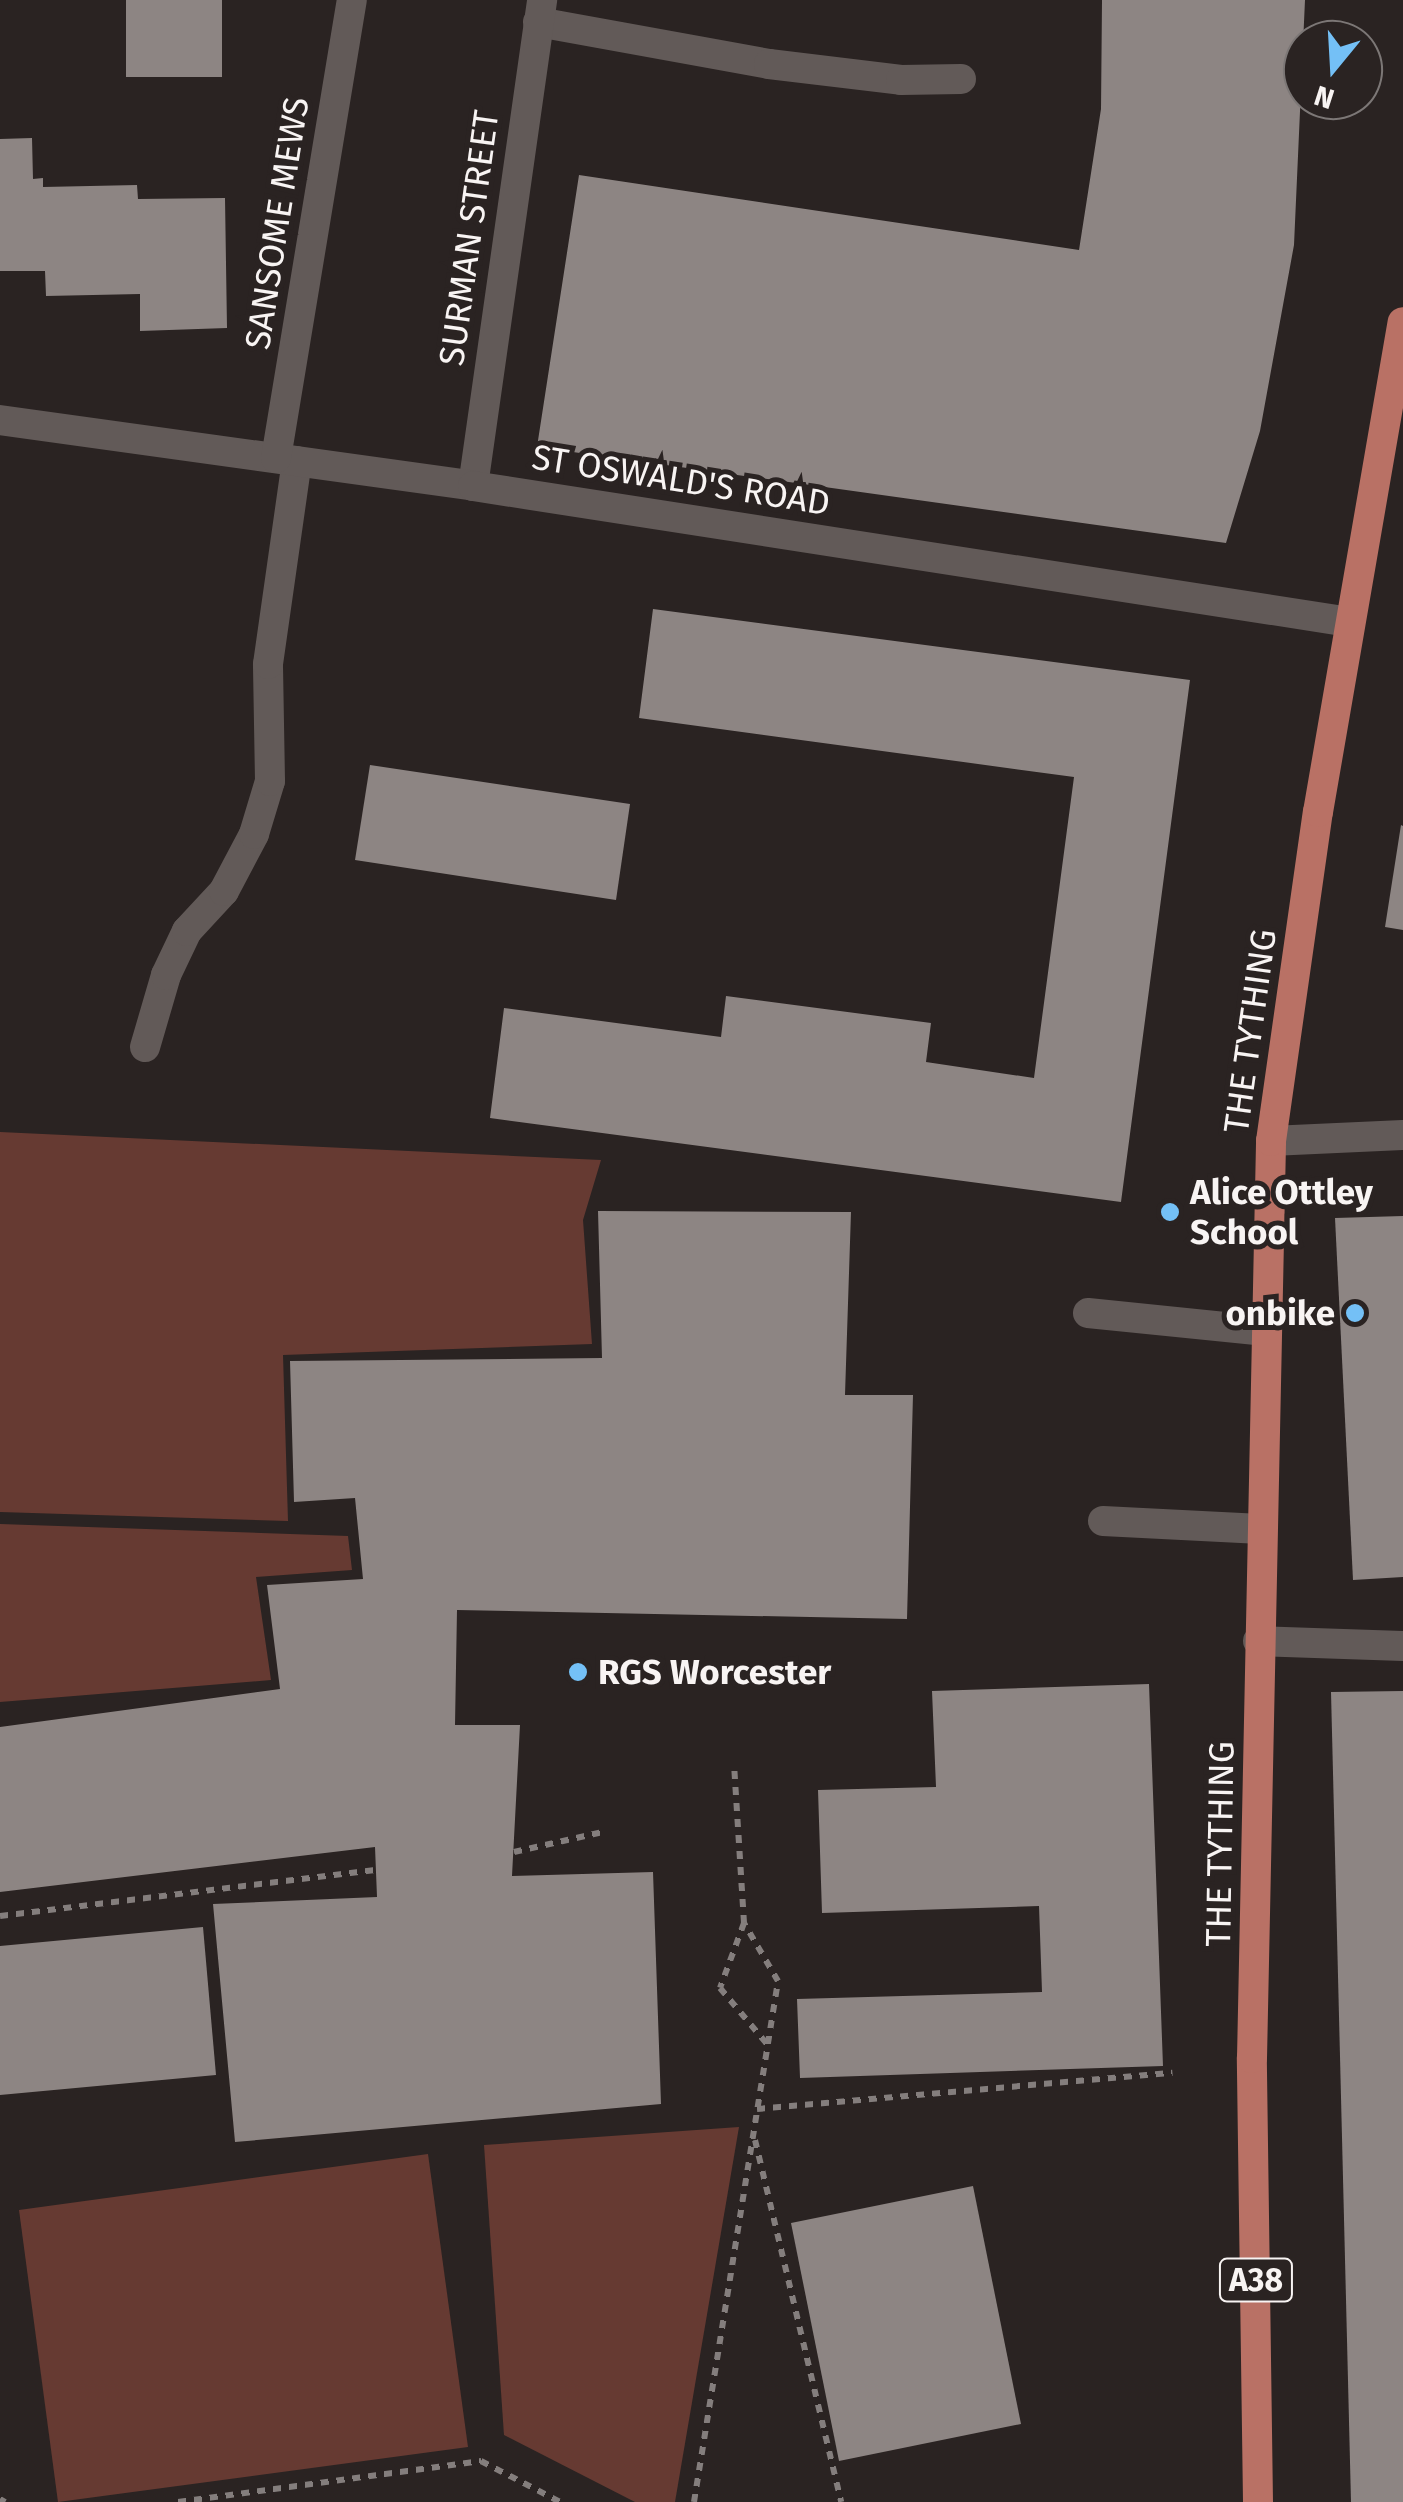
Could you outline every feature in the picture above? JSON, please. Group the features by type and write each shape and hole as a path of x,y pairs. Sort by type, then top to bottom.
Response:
{"main road":[{"name":"THE TYTHING","path":"1258,2502 1252,2058 1271,1141 1350,622 1403,322"}],"street":[{"name":"SANSOME MEWS","path":"146,1047 166,975 188,931 224,890 254,834 270,782 268,664 286,460 352,0"},
{"path":"540,11 770,64 901,80 961,79"},
{"name":"SURMAN STREET","path":"473,486 540,11"},
{"name":"ST OSWALD'S ROAD","path":"0,420 473,486 1350,622"},
{"path":"1271,1141 1403,1135"},
{"path":"1088,1314 1266,1331"},
{"path":"1102,1521 1261,1529"},
{"path":"1258,1641 1403,1646"}],"path":[{"path":"734,1765 744,1923 720,1988 768,2045"},
{"path":"514,1852 602,1832"},
{"path":"0,1916 376,1870"},
{"path":"694,2502 778,1980 744,1923"},
{"path":"758,2109 1172,2073"},
{"path":"754,2134 841,2502"},
{"path":"178,2502 481,2461 560,2502"}],"shaded area":[{"path":"0,1132 601,1160 583,1220 592,1344 283,1355 288,1521 0,1512"},
{"path":"0,1524 348,1536 352,1570 256,1577 271,1680 0,1702"},
{"path":"739,2127 675,2502 635,2502 504,2435 484,2145"},
{"path":"428,2154 468,2447 58,2502 19,2210"}],"building":[{"path":"126,0 222,0 222,77 126,77"},
{"path":"1102,0 1305,0 1304,20 1283,20 1283,120 1300,120 1294,245 1260,431 1226,543 537,447 579,175 1079,250 1101,109"},
{"path":"32,138 33,179 43,178 43,187 137,185 138,199 225,198 227,328 140,331 140,294 46,296 45,271 0,271 0,139"},
{"path":"653,609 1190,680 1121,1202 490,1118 504,1008 721,1037 726,996 931,1023 926,1062 1034,1078 1074,777 639,718"},
{"path":"370,765 630,804 616,900 355,860"},
{"path":"1403,826 1403,930 1385,927"},
{"path":"598,1211 851,1212 845,1395 913,1395 907,1619 457,1610 455,1725 520,1725 512,1876 653,1872 661,2104 235,2142 213,1904 377,1897 375,1847 0,1892 0,1727 280,1689 267,1585 363,1579 355,1498 294,1502 290,1361 602,1358"},
{"path":"1403,1216 1403,1577 1353,1580 1335,1218"},
{"path":"1149,1684 1163,2066 800,2078 797,1999 1042,1992 1039,1906 822,1913 818,1790 936,1787 932,1691"},
{"path":"1403,1691 1403,2502 1351,2502 1331,1692"},
{"path":"203,1927 216,2075 0,2095 0,1946"},
{"path":"973,2186 1021,2424 839,2461 791,2223"}],"place":[{"name":"Alice Ottley School","path":"1170,1212"},
{"name":"onbike","path":"1355,1313"},
{"name":"RGS Worcester","path":"578,1672"}]}
